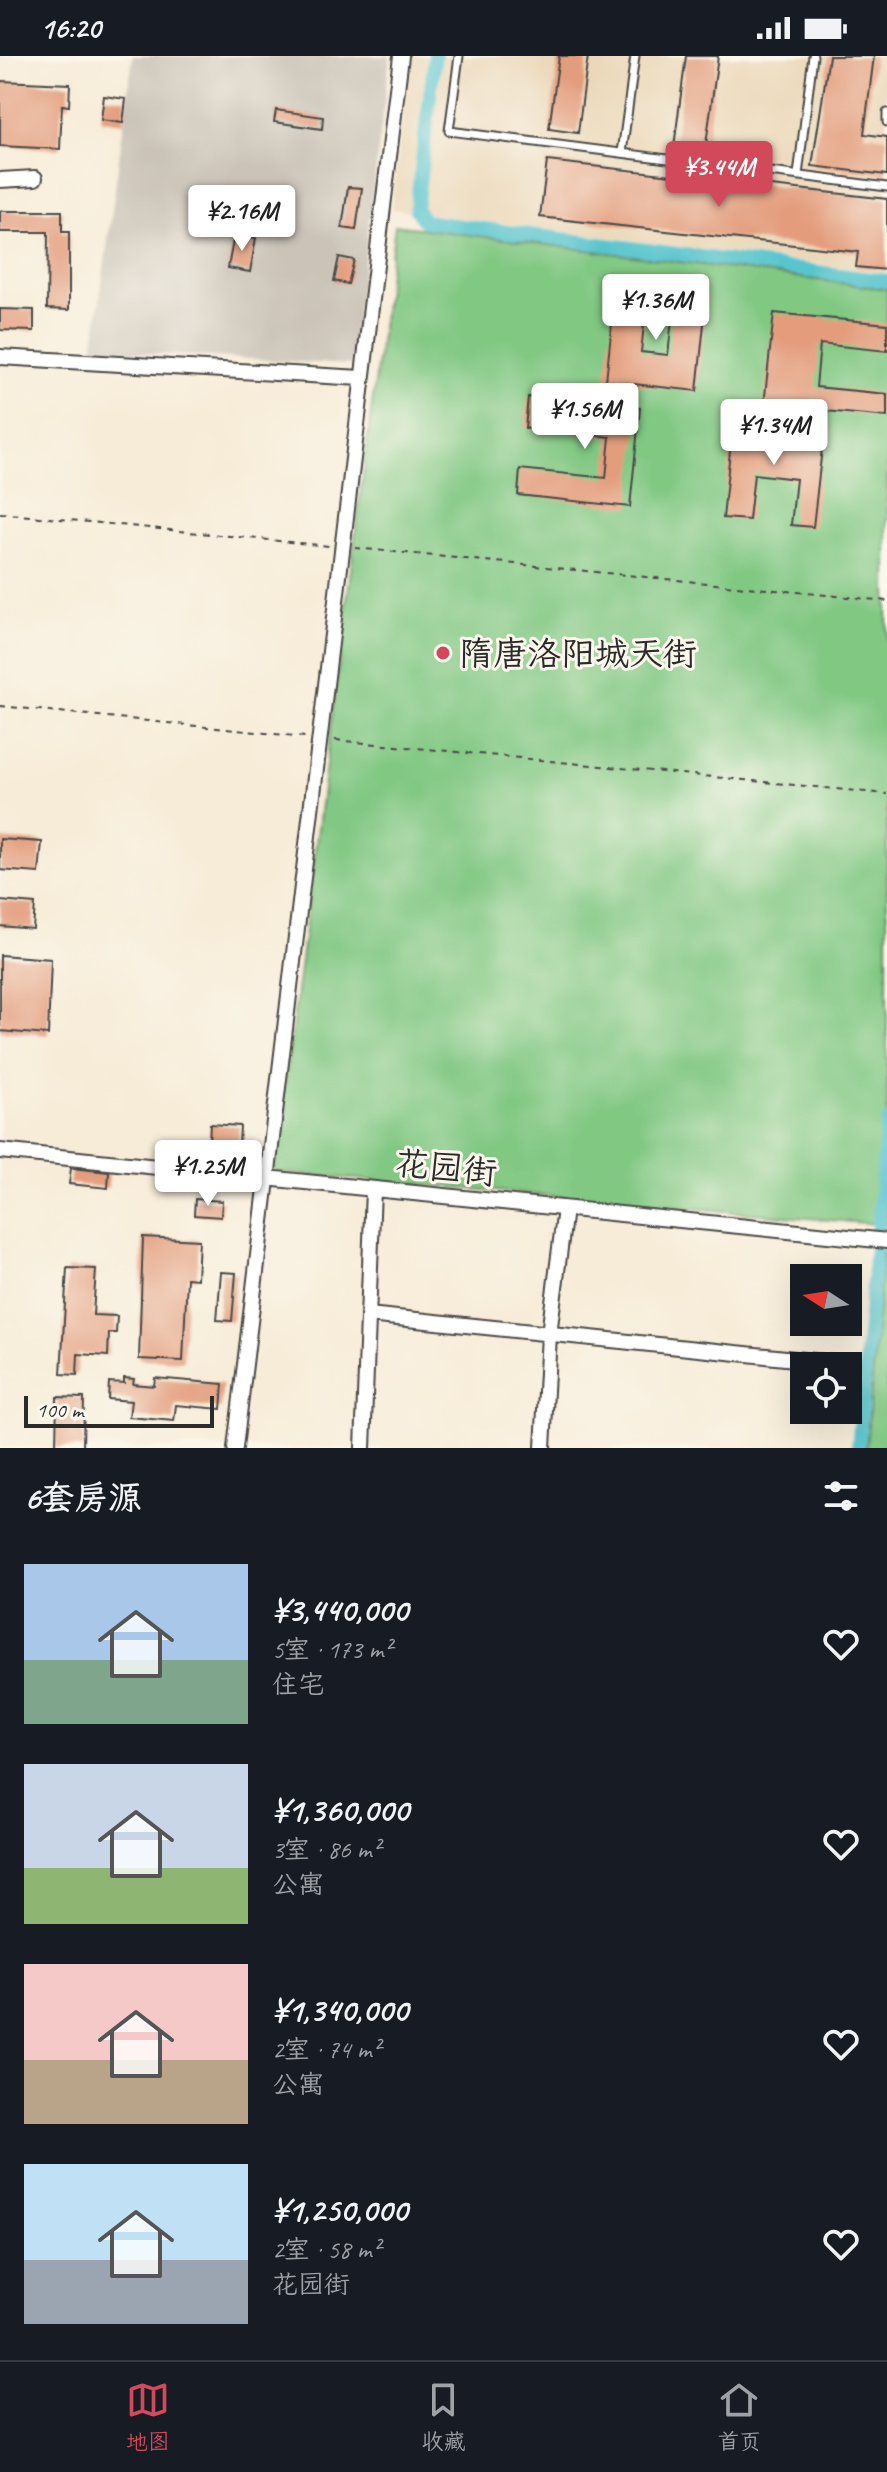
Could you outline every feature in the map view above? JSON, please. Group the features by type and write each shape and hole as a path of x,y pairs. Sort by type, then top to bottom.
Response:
{"street":[{"path":"235,1448 401,56"},
{"path":"0,180 35,178"},
{"path":"0,357 361,378"},
{"name":"花园街","path":"0,1151 887,1241"},
{"path":"363,1448 373,1189"},
{"path":"543,1448 549,1334 565,1209"},
{"path":"368,1315 790,1359"}],"lane":[{"path":"459,56 449,131 887,187"},
{"path":"622,153 635,56"},
{"path":"798,175 813,56"},
{"path":"887,113 887,122"}],"path":[{"path":"0,513 887,601"},
{"path":"0,706 887,794"}],"shaded area":[{"path":"133,56 390,56 351,365 93,350"},
{"path":"411,56 887,56 887,273 391,209"}],"green space":[{"path":"395,225 887,289 887,1225 274,1172"},
{"path":"883,1251 887,1251 887,1448 866,1448"}],"building":[{"path":"559,56 588,56 578,133 549,129"},
{"path":"686,56 718,56 705,152 674,147"},
{"path":"829,56 874,56 864,134 887,137 887,175 812,166"},
{"path":"0,81 70,84 69,106 62,105 60,149 0,146"},
{"path":"104,96 126,99 123,123 101,120"},
{"path":"276,110 323,117 322,129 274,122"},
{"path":"547,161 887,199 887,270 856,267 858,252 540,217"},
{"path":"348,187 362,188 356,230 342,228"},
{"path":"0,211 62,211 62,232 69,232 69,310 47,309 48,232 0,232"},
{"path":"234,235 256,238 250,272 228,268"},
{"path":"339,257 354,260 348,284 334,281"},
{"path":"616,286 648,289 641,352 668,355 675,292 707,295 697,391 606,381"},
{"path":"0,309 34,310 34,331 0,330"},
{"path":"774,313 887,324 887,351 820,344 816,387 887,394 887,417 764,405"},
{"path":"528,397 640,408 630,507 518,495 520,469 606,478 610,437 525,428"},
{"path":"733,422 824,431 813,527 791,525 796,479 754,474 749,520 723,518"},
{"path":"0,839 42,842 39,873 0,870"},
{"path":"0,901 35,904 33,929 0,926"},
{"path":"0,955 51,959 48,1035 0,1031"},
{"path":"210,1124 240,1126 239,1145 209,1143"},
{"path":"71,1168 109,1172 108,1188 69,1184"},
{"path":"195,1199 222,1201 221,1217 194,1215"},
{"path":"143,1237 199,1240 197,1279 187,1278 183,1361 139,1359"},
{"path":"67,1268 96,1269 93,1315 117,1316 116,1333 109,1333 108,1356 78,1354 77,1375 61,1374"},
{"path":"221,1272 236,1273 232,1321 217,1320"},
{"path":"124,1378 134,1379 133,1384 154,1386 155,1378 223,1384 221,1409 176,1405 174,1421 129,1417 131,1401 108,1399 109,1382 124,1383"},
{"path":"57,1397 84,1398 83,1448 56,1448"}],"waterway":[{"path":"435,56 416,209 424,221 887,281"},
{"path":"858,1448 887,1123"}],"place":[{"name":"隋唐洛阳城天街","path":"443,653"}]}
